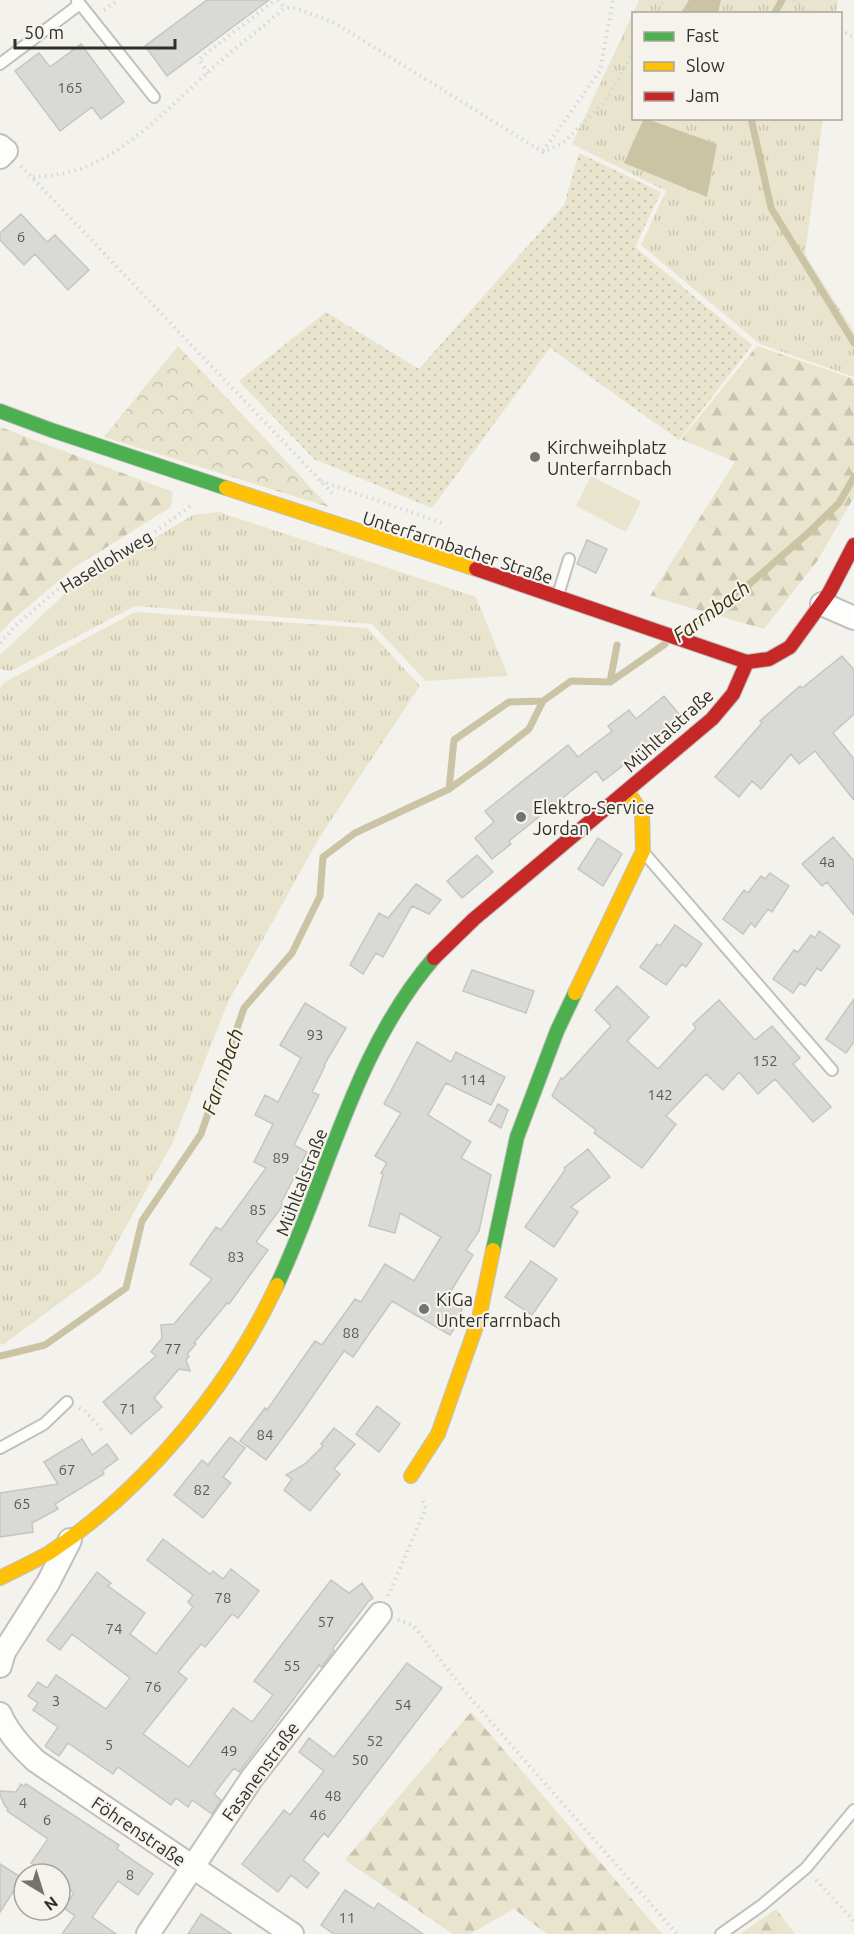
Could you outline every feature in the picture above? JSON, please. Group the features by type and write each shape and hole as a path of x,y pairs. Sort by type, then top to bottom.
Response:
{"street":[{"name":"Unterfarrnbacher Straße","path":"0,411 373,537 427,552 747,662"},
{"path":"747,662 769,659 790,647 822,604 854,545"},
{"path":"822,604 854,618"},
{"name":"Mühltalstraße","path":"0,1578 28,1565 70,1540 110,1509 142,1476 202,1405 236,1356 278,1286 363,1070 416,980 437,954 544,858 712,719 733,694 747,662"},
{"name":"Mühltalstraße","path":"411,1476 438,1434 479,1318 517,1137 557,1031 643,851 642,813 627,790"},
{"path":"0,1665 4,1652 48,1583 70,1540"},
{"name":"Fasanenstraße","path":"148,1934 252,1778 380,1614"},
{"name":"Föhrenstraße","path":"0,1714 4,1724 18,1743 36,1761 292,1934"}],"lane":[{"path":"0,64 78,2 154,96"},
{"path":"557,598 569,559"},
{"path":"643,851 832,1070"},
{"path":"0,1448 44,1424 67,1402"},
{"path":"721,1934 762,1905 806,1868 854,1810"}],"path":[{"path":"208,73 199,59 277,0 285,8"},
{"path":"543,152 600,71 613,0"},
{"path":"793,0 808,12"},
{"path":"33,177 66,173 93,163 120,147 145,130 285,8 295,8 335,23 543,152"},
{"path":"543,152 562,144 604,103 632,54"},
{"path":"2,151 33,177 335,496"},
{"path":"320,480 442,523"},
{"name":"Hasellohweg","path":"0,643 15,626 64,584 155,532 218,485"},
{"path":"67,1402 85,1411 102,1430"},
{"path":"411,1476 426,1508 380,1614 413,1625 471,1699 677,1934"},
{"path":"806,1868 854,1922"}],"green space":[{"path":"639,0 838,0 836,12 633,12"},
{"path":"632,15 632,120 823,120 805,254 854,332 854,377 760,344 641,245 666,191 572,144"},
{"path":"579,153 661,192 635,247 752,345 679,440 550,348 432,508 314,459 239,381 326,312 419,369 564,205"},
{"path":"178,346 329,507 104,437"},
{"path":"757,346 854,379 854,497 818,560 764,629 650,596 735,462 681,439"},
{"path":"0,427 173,492 171,507 75,567 0,633"},
{"path":"591,476 641,502 626,532 576,506"},
{"path":"219,512 476,597 508,676 426,681 372,624 135,606 11,671 0,669 0,655 70,589 193,515"},
{"path":"135,612 367,628 420,686 319,838 228,1002 172,1144 100,1273 4,1344 0,1344 0,688 5,682"},
{"path":"471,1712 662,1934 547,1934 514,1909 470,1934 453,1934 345,1860"},
{"path":"776,1909 795,1934 740,1934"}],"shaded area":[{"path":"689,0 721,0 718,12 682,12"},
{"path":"643,120 650,120 717,144 707,197 624,163"}],"building":[{"path":"207,0 269,0 167,76 145,46"},
{"path":"81,44 124,102 101,119 92,107 60,131 15,71 39,53 50,67"},
{"path":"21,214 47,242 55,235 89,270 68,290 35,254 24,265 0,240 0,233"},
{"path":"587,540 607,549 596,573 577,564"},
{"path":"842,656 854,670 854,714 833,733 854,759 854,800 815,751 799,764 791,754 761,789 752,781 739,797 715,777 762,723 760,721 800,686 802,688"},
{"path":"664,696 683,719 603,781 596,771 509,841 511,844 492,859 475,838 494,822 485,811 568,745 578,757 612,731 608,726 629,710 636,719"},
{"path":"833,837 854,861 854,915 827,882 822,886 802,864"},
{"path":"598,838 622,854 603,886 578,869"},
{"path":"477,855 493,872 462,898 447,881"},
{"path":"770,873 789,886 772,912 768,909 755,927 751,923 743,934 723,919 744,890 748,893 761,876 765,879"},
{"path":"416,884 441,900 429,914 412,906 383,957 376,953 363,974 350,965 379,913 388,918"},
{"path":"675,925 702,944 686,967 682,964 666,985 640,967 657,944 660,946"},
{"path":"819,931 840,946 821,971 817,968 805,986 800,983 793,993 773,979 794,950 798,952 811,935 815,938"},
{"path":"472,970 534,991 526,1013 463,991"},
{"path":"617,986 649,1017 627,1041 658,1069 696,1028 693,1024 719,1000 755,1040 772,1026 800,1058 793,1064 831,1107 813,1122 775,1079 758,1094 739,1072 723,1090 706,1074 666,1116 676,1124 642,1168 594,1133 596,1130 552,1096 561,1078 563,1079 611,1026 595,1010"},
{"path":"854,999 854,1042 846,1053 826,1039"},
{"path":"305,1003 346,1028 324,1065 312,1092 319,1095 294,1145 307,1152 281,1203 283,1205 256,1242 268,1250 229,1304 227,1303 194,1343 196,1344 187,1354 189,1356 186,1360 190,1371 179,1369 154,1398 162,1407 131,1434 103,1402 156,1356 151,1352 162,1338 161,1325 174,1324 212,1279 190,1264 216,1227 221,1230 266,1168 254,1162 273,1124 255,1115 265,1095 278,1102 301,1058 280,1045"},
{"path":"417,1042 451,1062 456,1052 505,1077 491,1105 446,1083 428,1115 471,1142 461,1158 491,1175 479,1231 466,1250 473,1255 446,1299 462,1309 458,1323 450,1335 392,1301 353,1357 344,1351 266,1460 240,1441 265,1408 267,1410 315,1341 322,1345 355,1299 361,1302 385,1264 414,1281 441,1237 400,1213 395,1233 369,1226 383,1174 381,1173 387,1163 375,1156 401,1113 384,1104"},
{"path":"498,1104 508,1110 501,1128 489,1121"},
{"path":"588,1149 610,1177 571,1207 578,1212 554,1247 525,1227 565,1170 564,1168"},
{"path":"531,1261 557,1279 532,1315 505,1297"},
{"path":"377,1406 400,1424 379,1452 356,1434"},
{"path":"334,1428 355,1444 334,1469 340,1474 310,1511 284,1490 292,1479 286,1475 305,1464 323,1446 321,1444"},
{"path":"230,1437 245,1448 223,1477 231,1483 203,1518 174,1495 202,1460 208,1465"},
{"path":"82,1439 92,1455 107,1444 118,1459 102,1471 104,1474 55,1504 58,1509 32,1523 33,1532 0,1537 0,1493 58,1484 44,1462"},
{"path":"163,1539 210,1574 213,1571 223,1579 231,1569 259,1591 238,1618 232,1614 205,1647 201,1644 178,1672 187,1679 143,1734 189,1767 233,1708 252,1722 273,1695 254,1681 331,1580 349,1593 362,1583 373,1598 333,1648 334,1650 323,1665 321,1667 319,1665 239,1772 234,1768 214,1794 221,1800 212,1814 192,1800 188,1807 176,1798 171,1805 118,1767 113,1774 68,1743 59,1756 45,1746 58,1727 33,1710 38,1703 28,1696 38,1682 47,1688 56,1675 106,1709 130,1678 72,1634 60,1650 47,1640 97,1572 111,1583 108,1586 145,1613 130,1634 156,1654 193,1607 188,1602 193,1595 147,1560"},
{"path":"407,1663 442,1688 328,1837 324,1833 303,1860 319,1873 307,1888 291,1875 278,1892 242,1864 284,1810 290,1815 324,1771 299,1752 309,1738 334,1757"},
{"path":"21,1784 24,1786 26,1784 119,1845 117,1849 153,1874 138,1895 118,1881 92,1917 116,1934 62,1934 75,1916 72,1914 74,1893 72,1892 72,1862 32,1862 48,1839 7,1811 0,1791 16,1792"},
{"path":"0,1864 12,1872 12,1893 0,1912"},
{"path":"345,1890 374,1909 378,1903 423,1934 334,1934 321,1925"},
{"path":"201,1914 232,1934 188,1934"}],"waterway":[{"name":"Farrnbach","path":"775,12 782,0"},
{"name":"Farrnbach","path":"751,120 771,208 854,343"},
{"name":"Farrnbach","path":"683,631 739,593 807,534 839,503 854,477"},
{"name":"Farrnbach","path":"0,1356 45,1345 126,1288 142,1221 201,1134 244,1008 292,953 320,896 323,857 355,833 449,789 529,729 543,701 571,681 610,682 665,644"},
{"path":"610,682 617,645"},
{"name":"Farrnbach","path":"449,789 454,740 509,702 543,701"}],"traffic: fast":[{"path":"0,411 226,488"},
{"path":"277,1285 362,1074 406,995 434,958"},
{"path":"493,1250 517,1137 557,1031 575,993"}],"traffic: slow":[{"path":"226,488 476,569"},
{"path":"575,993 643,851 642,813 627,791"},
{"path":"411,1476 438,1434 479,1318 493,1250"},
{"path":"0,1578 49,1553 84,1528 150,1468 209,1398 257,1324 277,1285"}],"traffic: jam":[{"path":"476,569 747,662 769,659 790,647 829,593 854,545"},
{"path":"434,958 474,919 712,719 733,694 747,662"}],"place":[{"name":"Kirchweihplatz Unterfarrnbach","path":"535,457"},
{"name":"Elektro-Service Jordan","path":"521,817"},
{"name":"KiGa Unterfarrnbach","path":"424,1309"}]}
